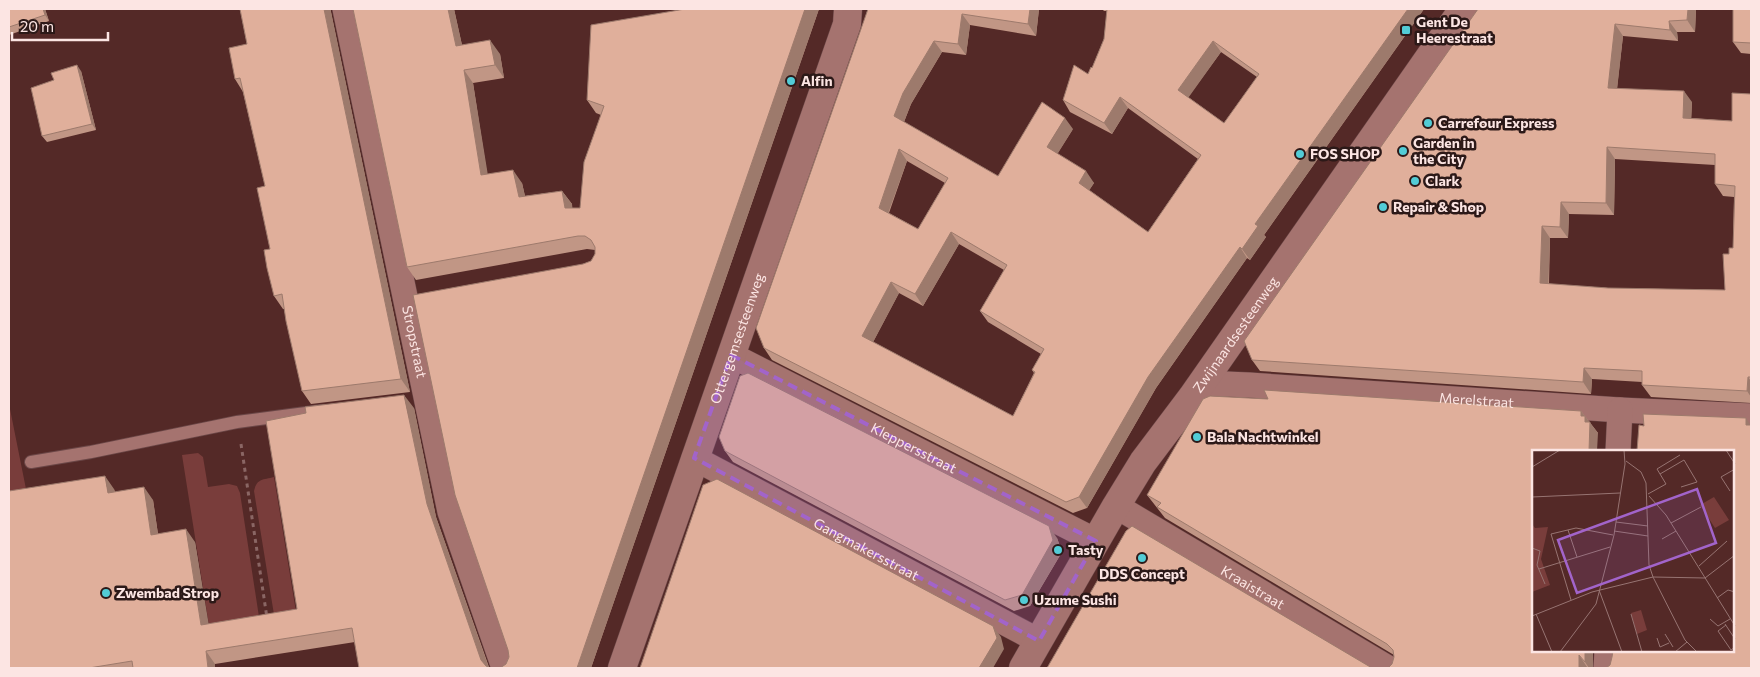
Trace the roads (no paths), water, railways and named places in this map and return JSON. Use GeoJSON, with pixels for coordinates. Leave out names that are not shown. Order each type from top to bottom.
{"type":"FeatureCollection","features":[{"type":"Feature","properties":{"kind":"street","name":"Stropstraat"},"geometry":{"type":"LineString","coordinates":[[345,9],[415,296],[422,399],[450,512],[504,668]]}},
{"type":"Feature","properties":{"kind":"street","name":"Ottergemsesteenweg"},"geometry":{"type":"LineString","coordinates":[[622,668],[847,24],[848,9]]}},
{"type":"Feature","properties":{"kind":"street","name":"Zwijnaardsesteenweg"},"geometry":{"type":"LineString","coordinates":[[1023,668],[1143,462],[1202,383],[1464,9]]}},
{"type":"Feature","properties":{"kind":"street","name":"Kleppersstraat"},"geometry":{"type":"LineString","coordinates":[[731,355],[1096,541]]}},
{"type":"Feature","properties":{"kind":"street","name":"Merelstraat"},"geometry":{"type":"LineString","coordinates":[[1202,383],[1249,384],[1620,410],[1751,416]]}},
{"type":"Feature","properties":{"kind":"street"},"geometry":{"type":"LineString","coordinates":[[1618,450],[1620,410]]}},
{"type":"Feature","properties":{"kind":"street","name":"Gangmakersstraat"},"geometry":{"type":"LineString","coordinates":[[694,458],[1039,641]]}},
{"type":"Feature","properties":{"kind":"street","name":"Kraaistraat"},"geometry":{"type":"LineString","coordinates":[[1116,506],[1388,668]]}},
{"type":"Feature","properties":{"kind":"street"},"geometry":{"type":"LineString","coordinates":[[1606,668],[1607,652]]}},
{"type":"Feature","properties":{"kind":"lane"},"geometry":{"type":"LineString","coordinates":[[31,462],[91,452],[237,422],[332,410]]}},
{"type":"Feature","properties":{"kind":"place","name":"Gent De Heerestraat"},"geometry":{"type":"Point","coordinates":[1406,30]}},
{"type":"Feature","properties":{"kind":"place","name":"Alfin"},"geometry":{"type":"Point","coordinates":[791,81]}},
{"type":"Feature","properties":{"kind":"place","name":"Carrefour Express"},"geometry":{"type":"Point","coordinates":[1428,123]}},
{"type":"Feature","properties":{"kind":"place","name":"Garden in the City"},"geometry":{"type":"Point","coordinates":[1403,151]}},
{"type":"Feature","properties":{"kind":"place","name":"FOS SHOP"},"geometry":{"type":"Point","coordinates":[1300,154]}},
{"type":"Feature","properties":{"kind":"place","name":"Clark"},"geometry":{"type":"Point","coordinates":[1415,181]}},
{"type":"Feature","properties":{"kind":"place","name":"Repair & Shop"},"geometry":{"type":"Point","coordinates":[1383,207]}},
{"type":"Feature","properties":{"kind":"place","name":"Bala Nachtwinkel"},"geometry":{"type":"Point","coordinates":[1197,437]}},
{"type":"Feature","properties":{"kind":"place","name":"Tasty"},"geometry":{"type":"Point","coordinates":[1058,550]}},
{"type":"Feature","properties":{"kind":"place","name":"DDS Concept"},"geometry":{"type":"Point","coordinates":[1142,558]}},
{"type":"Feature","properties":{"kind":"place","name":"Zwembad Strop"},"geometry":{"type":"Point","coordinates":[106,593]}},
{"type":"Feature","properties":{"kind":"place","name":"Uzume Sushi"},"geometry":{"type":"Point","coordinates":[1024,600]}}]}
